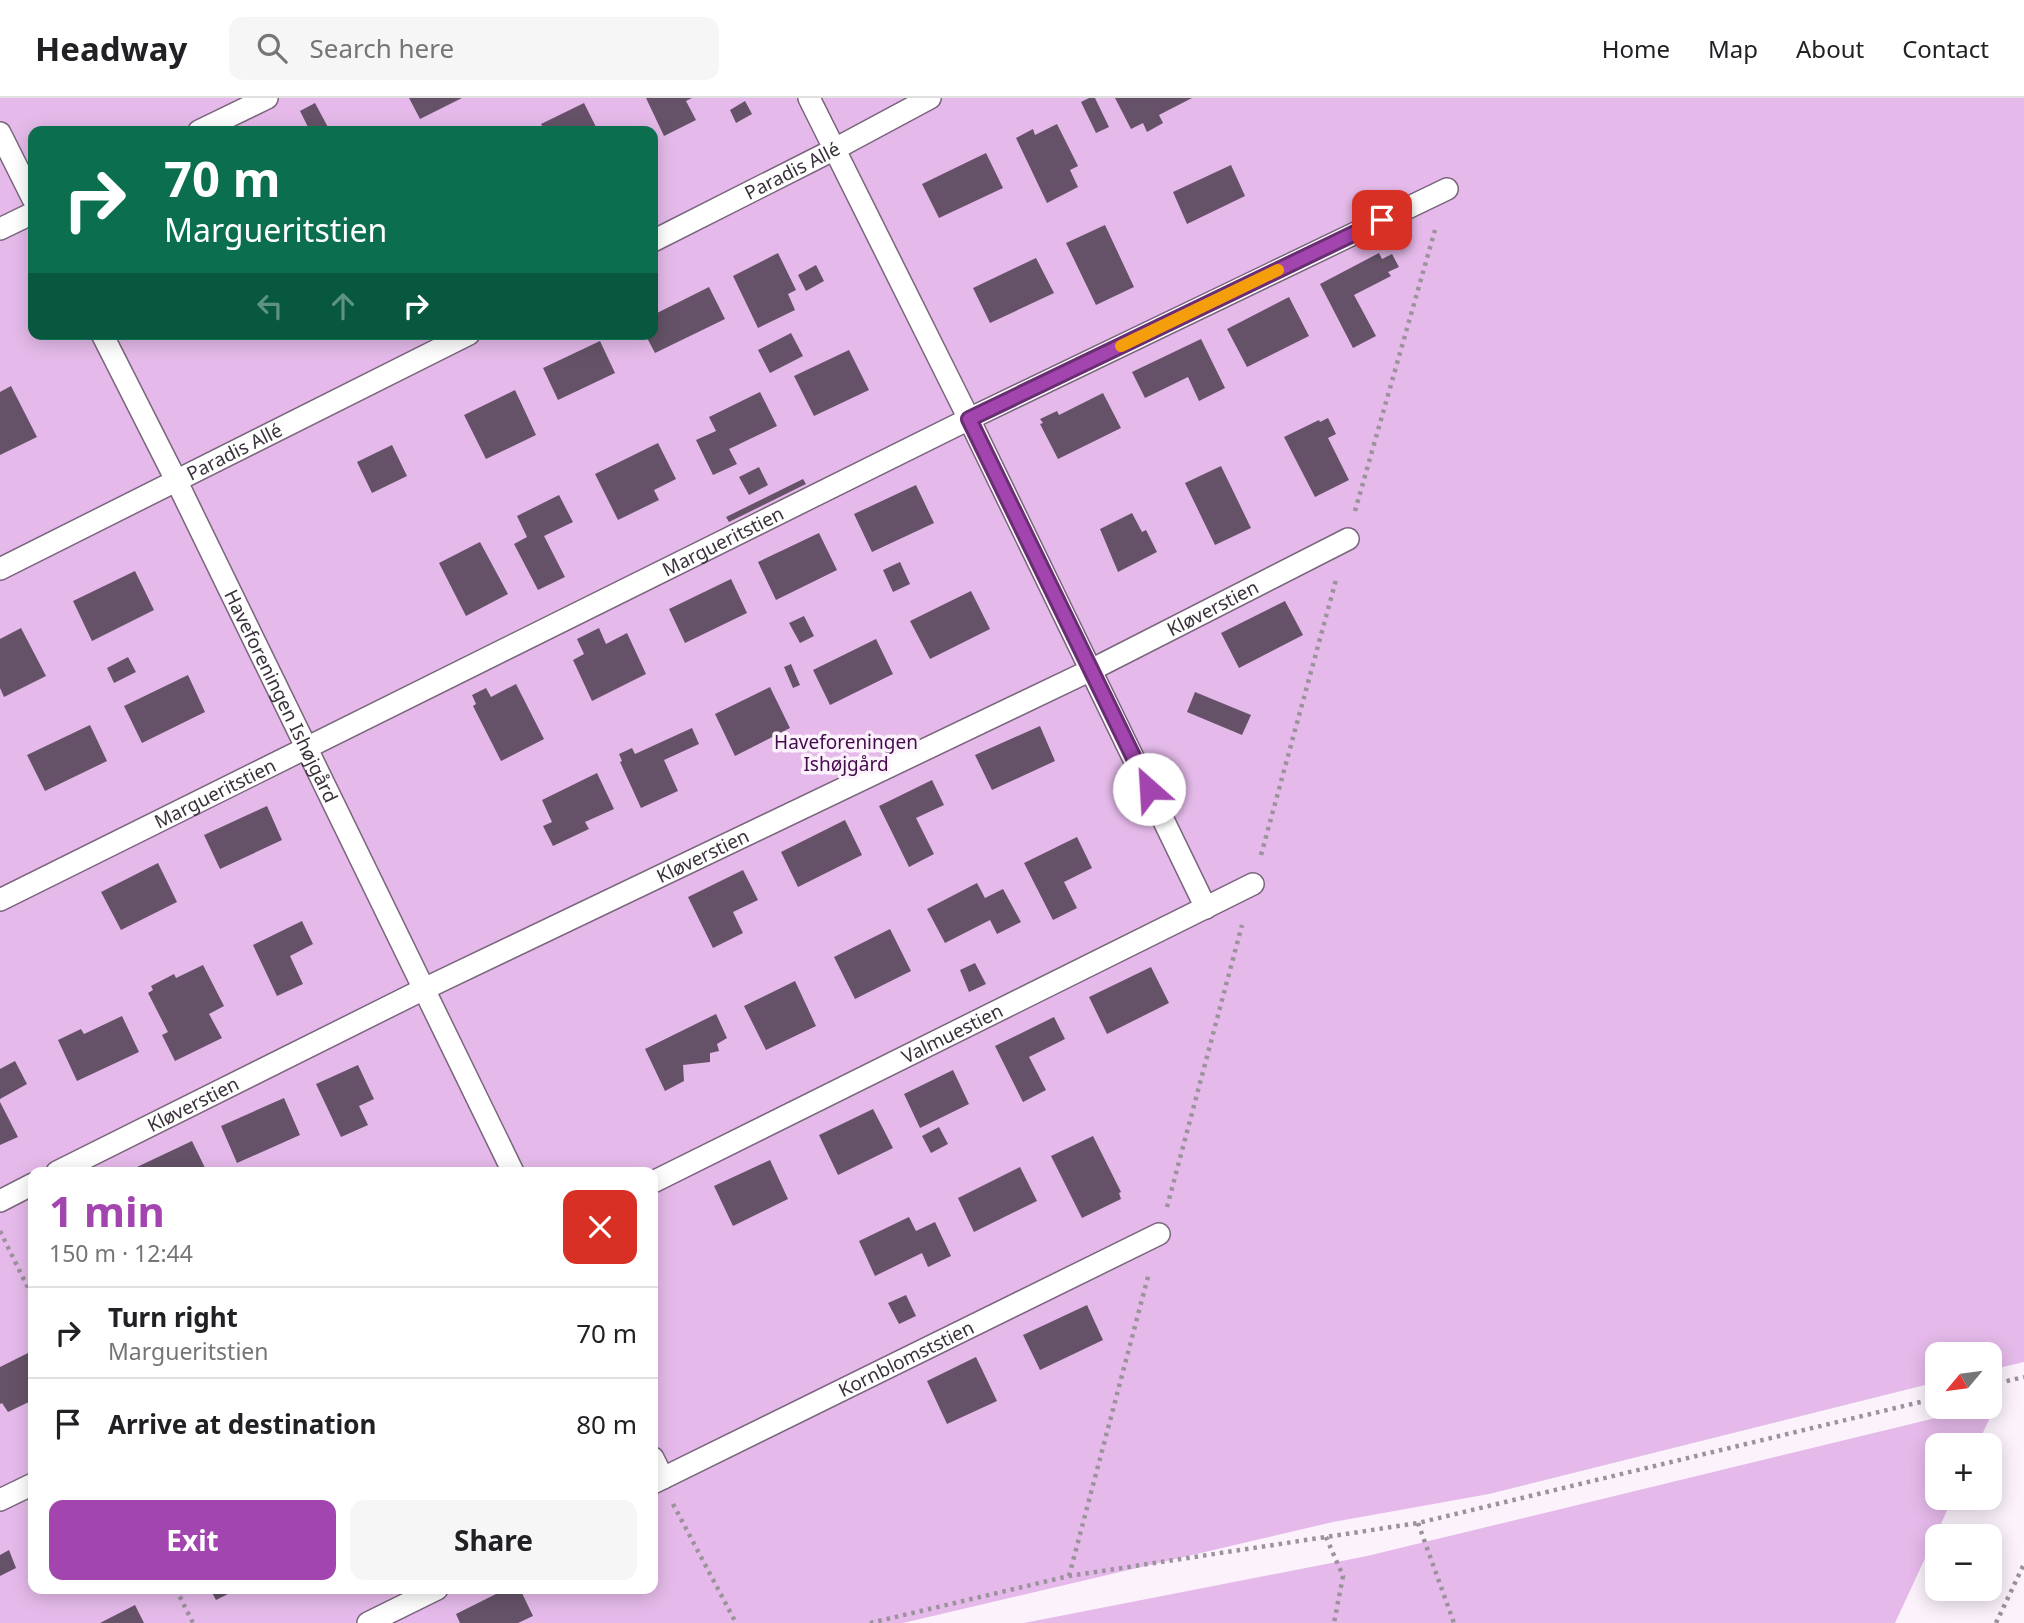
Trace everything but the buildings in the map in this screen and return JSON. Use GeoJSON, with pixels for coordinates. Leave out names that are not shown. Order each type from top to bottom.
{"type":"FeatureCollection","features":[{"type":"Feature","properties":{"kind":"lane"},"geometry":{"type":"LineString","coordinates":[[210,126],[267,98]]}},
{"type":"Feature","properties":{"kind":"lane"},"geometry":{"type":"LineString","coordinates":[[808,98],[969,419],[1206,908]]}},
{"type":"Feature","properties":{"kind":"lane","name":"Paradis Allé"},"geometry":{"type":"LineString","coordinates":[[658,239],[930,98]]}},
{"type":"Feature","properties":{"kind":"lane"},"geometry":{"type":"LineString","coordinates":[[0,133],[28,189]]}},
{"type":"Feature","properties":{"kind":"lane","name":"Margueritstien"},"geometry":{"type":"LineString","coordinates":[[0,901],[969,419],[1447,189]]}},
{"type":"Feature","properties":{"kind":"lane"},"geometry":{"type":"LineString","coordinates":[[0,229],[28,215]]}},
{"type":"Feature","properties":{"kind":"lane","name":"Haveforeningen Ishøjgård"},"geometry":{"type":"LineString","coordinates":[[105,340],[511,1167]]}},
{"type":"Feature","properties":{"kind":"lane","name":"Paradis Allé"},"geometry":{"type":"LineString","coordinates":[[0,569],[457,340]]}},
{"type":"Feature","properties":{"kind":"lane","name":"Kløverstien"},"geometry":{"type":"LineString","coordinates":[[67,1167],[424,989],[1091,670],[1348,539]]}},
{"type":"Feature","properties":{"kind":"lane","name":"Valmuestien"},"geometry":{"type":"LineString","coordinates":[[658,1180],[1253,884]]}},
{"type":"Feature","properties":{"kind":"lane"},"geometry":{"type":"LineString","coordinates":[[0,1201],[28,1187]]}},
{"type":"Feature","properties":{"kind":"lane","name":"Kornblomststien"},"geometry":{"type":"LineString","coordinates":[[658,1481],[1159,1234]]}},
{"type":"Feature","properties":{"kind":"lane"},"geometry":{"type":"LineString","coordinates":[[0,1500],[28,1486]]}},
{"type":"Feature","properties":{"kind":"lane"},"geometry":{"type":"LineString","coordinates":[[368,1623],[427,1594]]}},
{"type":"Feature","properties":{"kind":"path"},"geometry":{"type":"LineString","coordinates":[[0,1231],[28,1288]]}},
{"type":"Feature","properties":{"kind":"path"},"geometry":{"type":"LineString","coordinates":[[2002,1382],[2024,1377]]}},
{"type":"Feature","properties":{"kind":"path"},"geometry":{"type":"LineString","coordinates":[[870,1623],[1069,1576],[1418,1523],[1925,1401]]}},
{"type":"Feature","properties":{"kind":"path"},"geometry":{"type":"LineString","coordinates":[[658,1481],[736,1623]]}},
{"type":"Feature","properties":{"kind":"path"},"geometry":{"type":"LineString","coordinates":[[1418,1523],[1454,1623]]}},
{"type":"Feature","properties":{"kind":"path"},"geometry":{"type":"LineString","coordinates":[[1326,1537],[1343,1576],[1334,1623]]}},
{"type":"Feature","properties":{"kind":"path"},"geometry":{"type":"LineString","coordinates":[[1996,1623],[2024,1564]]}},
{"type":"Feature","properties":{"kind":"path"},"geometry":{"type":"LineString","coordinates":[[178,1594],[193,1623]]}},
{"type":"Feature","properties":{"kind":"green space","name":"Haveforeningen Ishøjgård"},"geometry":{"type":"Polygon","coordinates":[[[0,98],[2024,98],[2024,1362],[2002,1367],[2002,1342],[1925,1342],[1925,1385],[1489,1494],[1333,1522],[903,1623],[0,1623],[0,98]]]}},
{"type":"Feature","properties":{"kind":"green space"},"geometry":{"type":"Polygon","coordinates":[[[1932,1419],[1989,1419],[1983,1433],[1925,1433],[1925,1510],[1947,1510],[1941,1524],[1925,1524],[1925,1558],[1895,1623],[1024,1623],[1367,1556],[1932,1419]]]}},
{"type":"Feature","properties":{"kind":"slow traffic"},"geometry":{"type":"LineString","coordinates":[[1121,346],[1278,270]]}},
{"type":"Feature","properties":{"kind":"route"},"geometry":{"type":"LineString","coordinates":[[1149,789],[969,419],[1382,220]]}}]}
